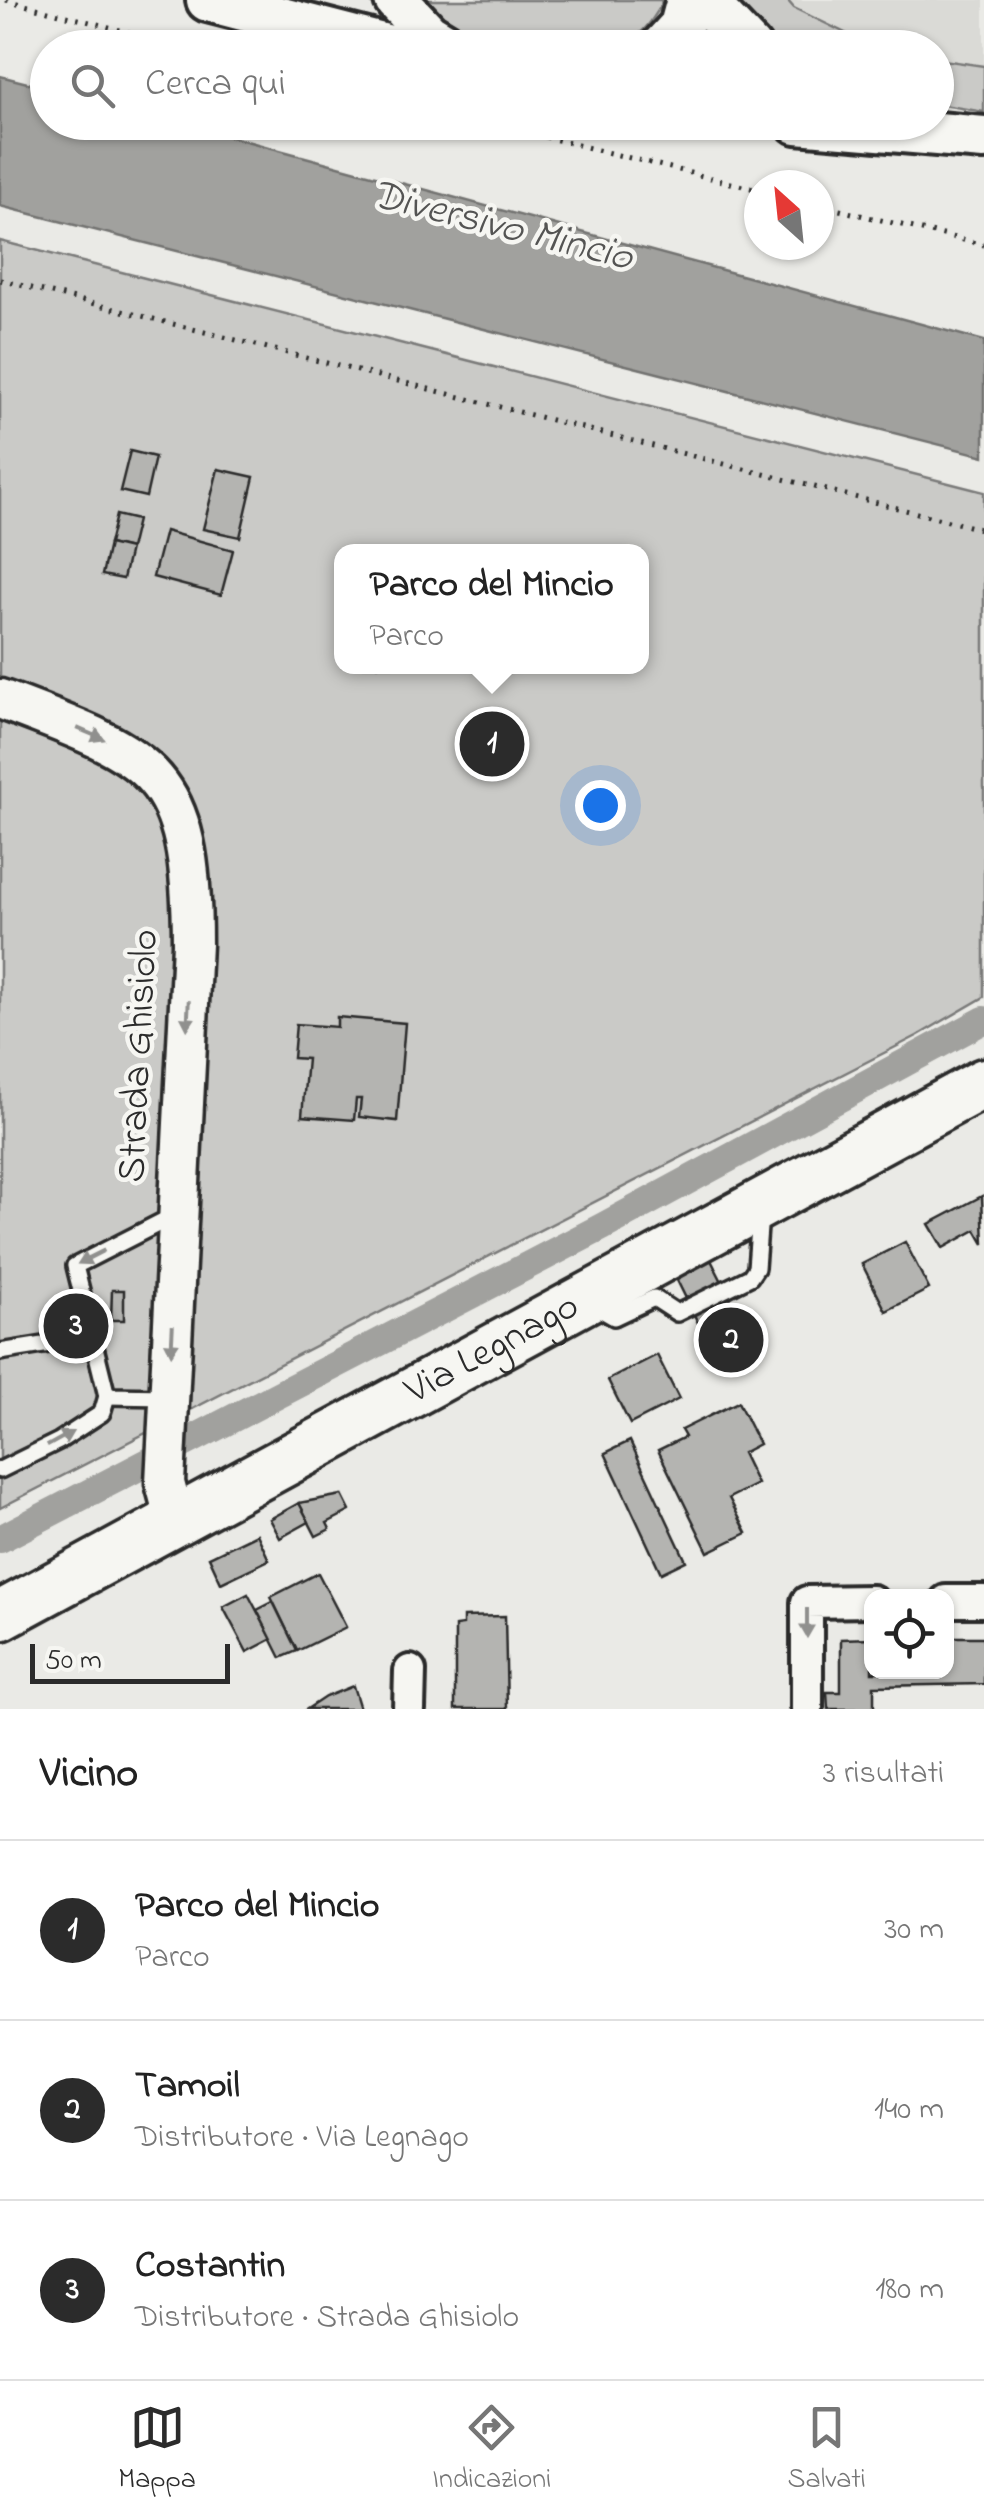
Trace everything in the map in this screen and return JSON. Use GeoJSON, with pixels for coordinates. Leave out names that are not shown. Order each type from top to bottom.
{"type":"FeatureCollection","features":[{"type":"Feature","properties":{"kind":"main road"},"geometry":{"type":"LineString","coordinates":[[208,0],[324,30]]}},
{"type":"Feature","properties":{"kind":"main road"},"geometry":{"type":"LineString","coordinates":[[396,0],[424,30]]}},
{"type":"Feature","properties":{"kind":"main road"},"geometry":{"type":"LineString","coordinates":[[677,30],[688,0]]}},
{"type":"Feature","properties":{"kind":"main road"},"geometry":{"type":"LineString","coordinates":[[704,0],[733,30]]}},
{"type":"Feature","properties":{"kind":"main road"},"geometry":{"type":"LineString","coordinates":[[954,135],[984,138]]}},
{"type":"Feature","properties":{"kind":"main road","name":"Via Legnago"},"geometry":{"type":"LineString","coordinates":[[7,1614],[170,1502],[586,1300],[984,1082]]}},
{"type":"Feature","properties":{"kind":"street","name":"Strada Ghisiolo"},"geometry":{"type":"LineString","coordinates":[[0,698],[128,753],[153,775],[172,800],[183,828],[191,866],[192,944],[169,1398],[170,1502]]}},
{"type":"Feature","properties":{"kind":"street"},"geometry":{"type":"LineString","coordinates":[[807,1709],[807,1602],[864,1601]]}},
{"type":"Feature","properties":{"kind":"street"},"geometry":{"type":"LineString","coordinates":[[954,1601],[984,1601]]}},
{"type":"Feature","properties":{"kind":"street"},"geometry":{"type":"LineString","coordinates":[[410,1670],[410,1709]]}},
{"type":"Feature","properties":{"kind":"lane"},"geometry":{"type":"LineString","coordinates":[[0,1470],[59,1441],[102,1413],[107,1396],[75,1266],[178,1213]]}},
{"type":"Feature","properties":{"kind":"lane"},"geometry":{"type":"LineString","coordinates":[[0,1352],[92,1337]]}},
{"type":"Feature","properties":{"kind":"lane"},"geometry":{"type":"LineString","coordinates":[[107,1396],[169,1398]]}},
{"type":"Feature","properties":{"kind":"path"},"geometry":{"type":"LineString","coordinates":[[6,0],[120,30]]}},
{"type":"Feature","properties":{"kind":"path"},"geometry":{"type":"LineString","coordinates":[[558,140],[744,186]]}},
{"type":"Feature","properties":{"kind":"path"},"geometry":{"type":"LineString","coordinates":[[834,209],[984,245]]}},
{"type":"Feature","properties":{"kind":"path"},"geometry":{"type":"LineString","coordinates":[[0,280],[984,530]]}},
{"type":"Feature","properties":{"kind":"shaded area"},"geometry":{"type":"Polygon","coordinates":[[[417,0],[661,0],[662,4],[643,30],[468,30],[417,0]]]}},
{"type":"Feature","properties":{"kind":"shaded area"},"geometry":{"type":"Polygon","coordinates":[[[728,0],[984,0],[984,112],[954,107],[954,30],[764,30],[728,0]]]}},
{"type":"Feature","properties":{"kind":"shaded area"},"geometry":{"type":"Polygon","coordinates":[[[728,0],[787,0],[794,8],[839,30],[760,30],[728,0]]]}},
{"type":"Feature","properties":{"kind":"shaded area"},"geometry":{"type":"Polygon","coordinates":[[[954,62],[984,66],[984,112],[954,107],[954,62]]]}},
{"type":"Feature","properties":{"kind":"shaded area"},"geometry":{"type":"Polygon","coordinates":[[[0,241],[984,492],[984,997],[917,1036],[0,1508],[0,241]]]}},
{"type":"Feature","properties":{"kind":"water","name":"Diversivo Mincio"},"geometry":{"type":"Polygon","coordinates":[[[0,76],[30,84],[30,140],[243,140],[984,341],[984,456],[0,206],[0,76]]]}},
{"type":"Feature","properties":{"kind":"building"},"geometry":{"type":"Polygon","coordinates":[[[130,451],[155,457],[146,497],[120,491],[130,451]]]}},
{"type":"Feature","properties":{"kind":"building"},"geometry":{"type":"Polygon","coordinates":[[[218,469],[254,477],[240,537],[203,529],[218,469]]]}},
{"type":"Feature","properties":{"kind":"building"},"geometry":{"type":"Polygon","coordinates":[[[116,515],[137,520],[130,549],[109,544],[116,515]]]}},
{"type":"Feature","properties":{"kind":"building"},"geometry":{"type":"Polygon","coordinates":[[[165,531],[233,550],[221,595],[153,577],[165,531]]]}},
{"type":"Feature","properties":{"kind":"building"},"geometry":{"type":"Polygon","coordinates":[[[109,544],[130,549],[123,579],[102,575],[109,544]]]}},
{"type":"Feature","properties":{"kind":"building"},"geometry":{"type":"Polygon","coordinates":[[[337,1017],[405,1023],[397,1121],[359,1117],[361,1099],[356,1099],[354,1120],[302,1116],[307,1059],[293,1058],[296,1024],[337,1027],[337,1017]]]}},
{"type":"Feature","properties":{"kind":"building"},"geometry":{"type":"Polygon","coordinates":[[[982,1196],[984,1244],[976,1230],[943,1248],[929,1224],[982,1196]]]}},
{"type":"Feature","properties":{"kind":"building"},"geometry":{"type":"Polygon","coordinates":[[[905,1242],[929,1289],[886,1311],[862,1264],[905,1242]]]}},
{"type":"Feature","properties":{"kind":"building"},"geometry":{"type":"Polygon","coordinates":[[[708,1254],[743,1323],[707,1341],[673,1272],[708,1254]]]}},
{"type":"Feature","properties":{"kind":"building"},"geometry":{"type":"Polygon","coordinates":[[[112,1290],[124,1290],[124,1320],[111,1320],[112,1290]]]}},
{"type":"Feature","properties":{"kind":"building"},"geometry":{"type":"Polygon","coordinates":[[[737,1326],[747,1346],[721,1359],[711,1339],[737,1326]]]}},
{"type":"Feature","properties":{"kind":"building"},"geometry":{"type":"Polygon","coordinates":[[[657,1355],[679,1399],[630,1424],[608,1380],[657,1355]]]}},
{"type":"Feature","properties":{"kind":"building"},"geometry":{"type":"Polygon","coordinates":[[[738,1402],[759,1444],[742,1453],[757,1484],[729,1498],[747,1533],[708,1552],[658,1450],[685,1437],[681,1430],[738,1402]]]}},
{"type":"Feature","properties":{"kind":"building"},"geometry":{"type":"Polygon","coordinates":[[[630,1441],[686,1561],[661,1573],[605,1453],[630,1441]]]}},
{"type":"Feature","properties":{"kind":"building"},"geometry":{"type":"Polygon","coordinates":[[[342,1495],[350,1511],[327,1523],[330,1529],[316,1536],[299,1503],[342,1495]]]}},
{"type":"Feature","properties":{"kind":"building"},"geometry":{"type":"Polygon","coordinates":[[[299,1503],[309,1522],[280,1538],[270,1519],[299,1503]]]}},
{"type":"Feature","properties":{"kind":"building"},"geometry":{"type":"Polygon","coordinates":[[[257,1534],[269,1560],[221,1583],[209,1557],[257,1534]]]}},
{"type":"Feature","properties":{"kind":"building"},"geometry":{"type":"Polygon","coordinates":[[[318,1573],[346,1627],[297,1651],[271,1597],[318,1573]]]}},
{"type":"Feature","properties":{"kind":"building"},"geometry":{"type":"Polygon","coordinates":[[[248,1594],[272,1639],[247,1652],[223,1607],[248,1594]]]}},
{"type":"Feature","properties":{"kind":"building"},"geometry":{"type":"Polygon","coordinates":[[[273,1602],[297,1651],[281,1658],[257,1610],[273,1602]]]}},
{"type":"Feature","properties":{"kind":"building"},"geometry":{"type":"Polygon","coordinates":[[[505,1616],[507,1709],[455,1709],[455,1626],[463,1625],[463,1617],[505,1616]]]}},
{"type":"Feature","properties":{"kind":"building"},"geometry":{"type":"Polygon","coordinates":[[[954,1637],[984,1637],[984,1684],[874,1686],[874,1709],[828,1709],[827,1692],[841,1692],[841,1639],[864,1638],[864,1679],[954,1679],[954,1637]]]}},
{"type":"Feature","properties":{"kind":"building"},"geometry":{"type":"Polygon","coordinates":[[[353,1686],[360,1709],[307,1709],[325,1697],[353,1686]]]}},
{"type":"Feature","properties":{"kind":"waterway"},"geometry":{"type":"LineString","coordinates":[[0,1539],[602,1227],[984,1020]]}},
{"type":"Feature","properties":{"kind":"place","name":"Parco del Mincio"},"geometry":{"type":"Point","coordinates":[492,744]}},
{"type":"Feature","properties":{"kind":"place","name":"Costantin"},"geometry":{"type":"Point","coordinates":[76,1326]}},
{"type":"Feature","properties":{"kind":"place","name":"Tamoil"},"geometry":{"type":"Point","coordinates":[731,1340]}}]}
